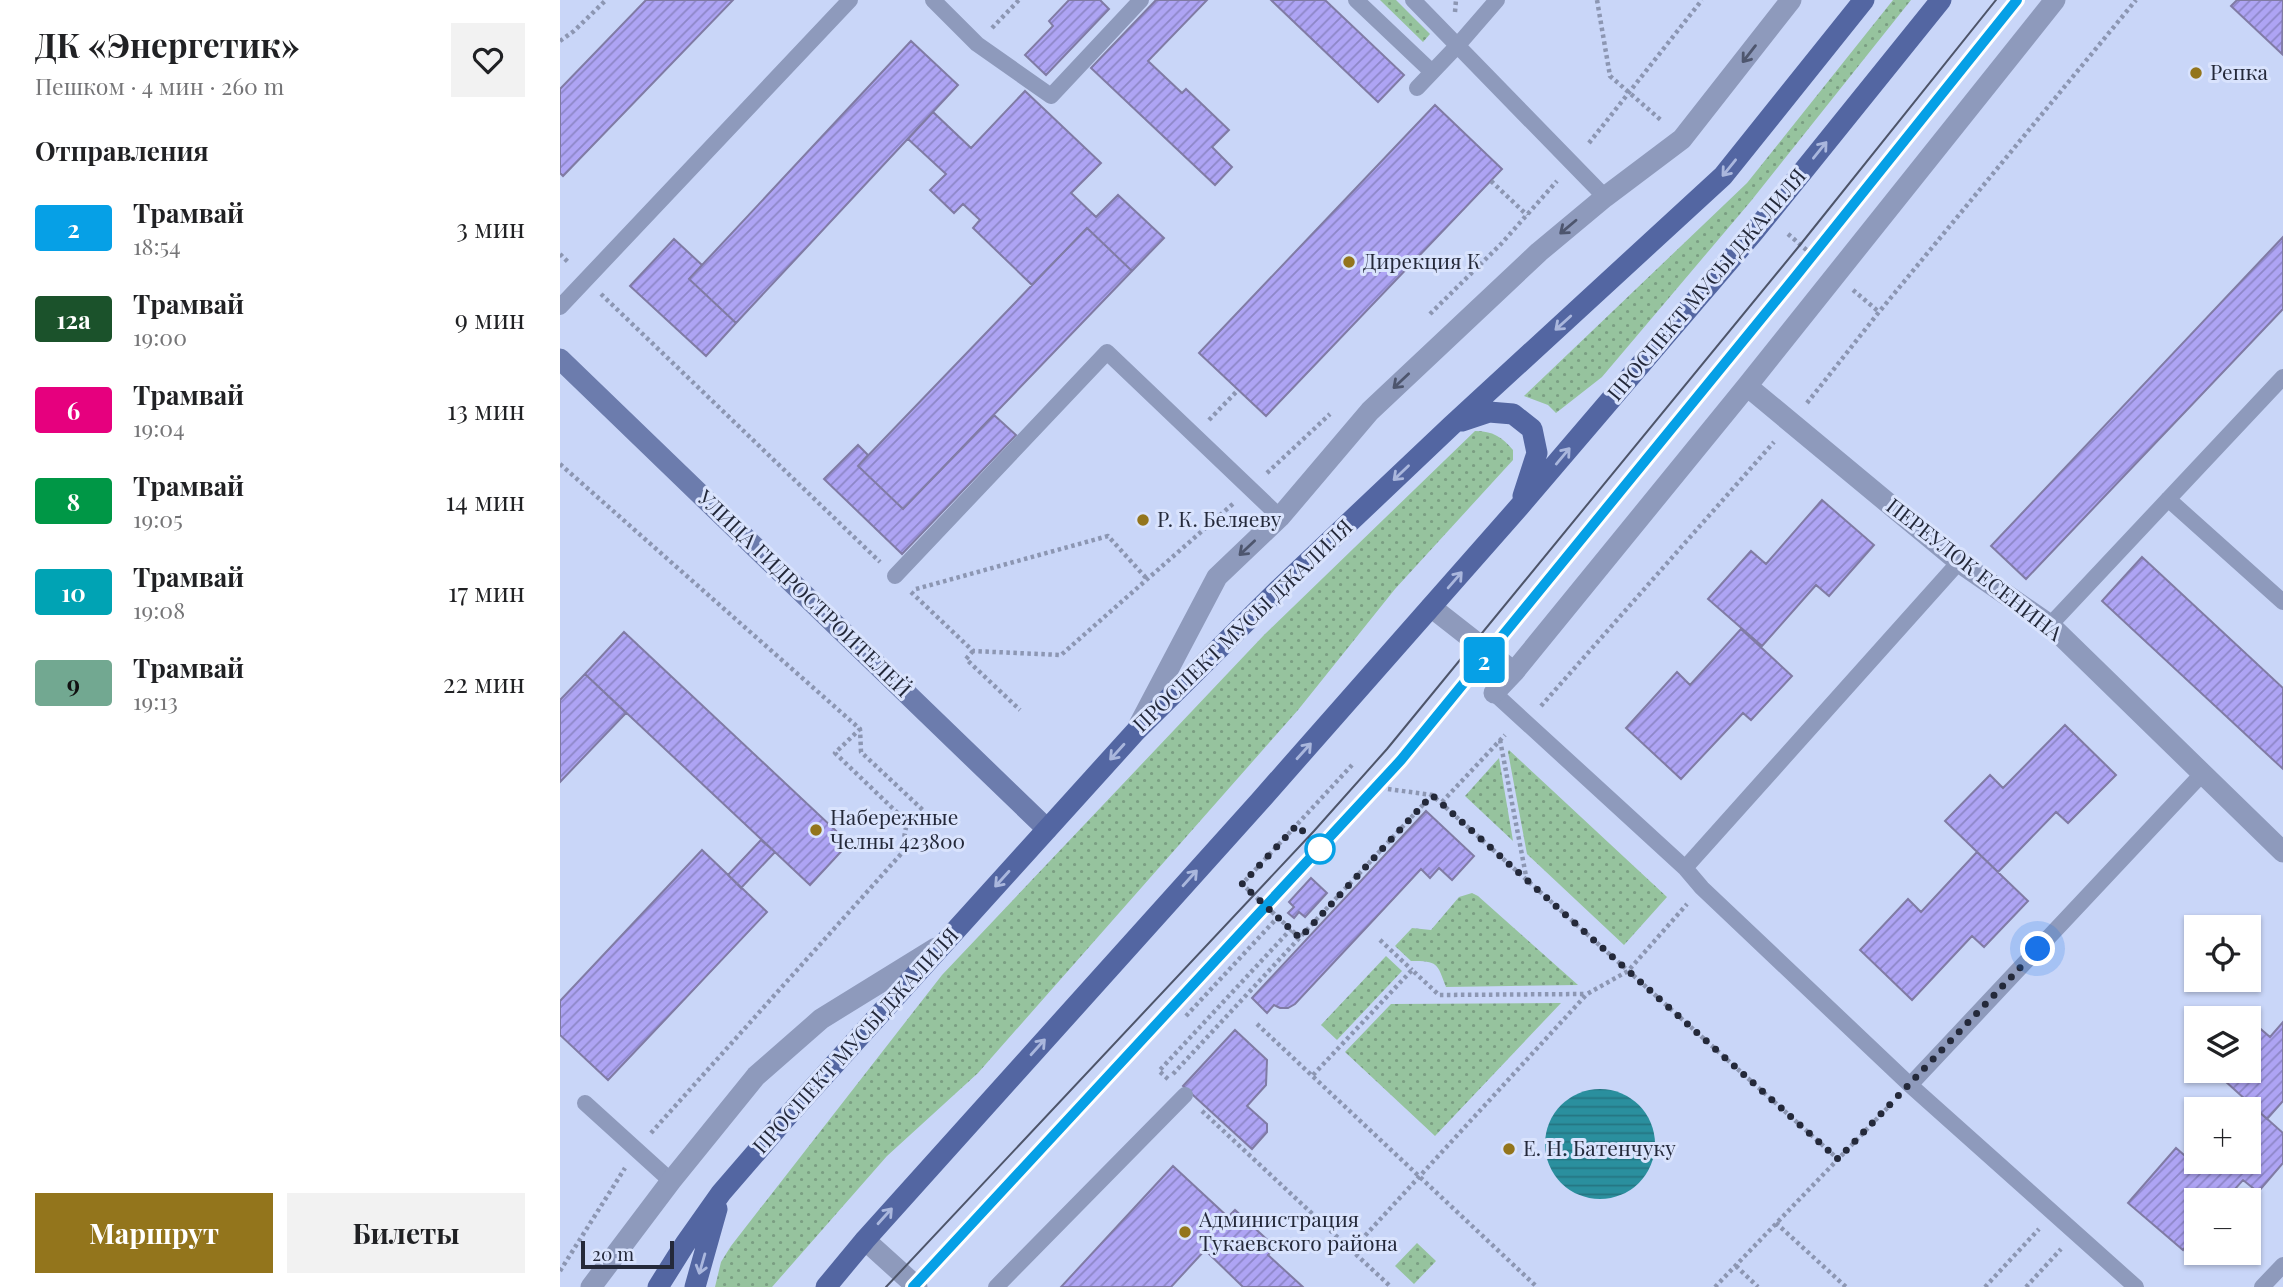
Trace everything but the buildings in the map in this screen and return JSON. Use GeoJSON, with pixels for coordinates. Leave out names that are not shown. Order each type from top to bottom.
{"type":"FeatureCollection","features":[{"type":"Feature","properties":{"kind":"main road","name":"ПРОСПЕКТ МУСЫ ДЖАЛИЛЯ"},"geometry":{"type":"LineString","coordinates":[[658,1287],[721,1193],[1136,731],[1279,589],[1451,426],[1723,176],[1864,0]]}},
{"type":"Feature","properties":{"kind":"main road","name":"ПРОСПЕКТ МУСЫ ДЖАЛИЛЯ"},"geometry":{"type":"LineString","coordinates":[[825,1287],[864,1240],[1519,508],[1754,232],[1941,0]]}},
{"type":"Feature","properties":{"kind":"main road","name":"УЛИЦА ГИДРОСТРОИТЕЛЕЙ"},"geometry":{"type":"LineString","coordinates":[[560,359],[1048,829]]}},
{"type":"Feature","properties":{"kind":"main road"},"geometry":{"type":"LineString","coordinates":[[1451,426],[1489,412],[1513,414],[1532,429],[1537,453],[1519,508]]}},
{"type":"Feature","properties":{"kind":"main road"},"geometry":{"type":"LineString","coordinates":[[695,1287],[721,1193]]}},
{"type":"Feature","properties":{"kind":"street"},"geometry":{"type":"LineString","coordinates":[[1136,731],[1217,577],[1280,517],[1370,411],[1539,251],[1682,139],[1791,0]]}},
{"type":"Feature","properties":{"kind":"street"},"geometry":{"type":"LineString","coordinates":[[1494,693],[1747,386],[2055,0]]}},
{"type":"Feature","properties":{"kind":"street","name":"ПЕРЕУЛОК ЕСЕНИНА"},"geometry":{"type":"LineString","coordinates":[[1747,386],[1959,562],[2050,625],[2283,852]]}},
{"type":"Feature","properties":{"kind":"street"},"geometry":{"type":"LineString","coordinates":[[1431,607],[1514,672]]}},
{"type":"Feature","properties":{"kind":"street"},"geometry":{"type":"LineString","coordinates":[[591,1287],[671,1181],[756,1076],[812,1027],[944,943]]}},
{"type":"Feature","properties":{"kind":"street"},"geometry":{"type":"LineString","coordinates":[[864,1240],[917,1287]]}},
{"type":"Feature","properties":{"kind":"lane"},"geometry":{"type":"LineString","coordinates":[[560,307],[850,0]]}},
{"type":"Feature","properties":{"kind":"lane"},"geometry":{"type":"LineString","coordinates":[[933,0],[977,44],[1055,99],[1141,0]]}},
{"type":"Feature","properties":{"kind":"lane"},"geometry":{"type":"LineString","coordinates":[[1356,0],[1432,72]]}},
{"type":"Feature","properties":{"kind":"lane"},"geometry":{"type":"LineString","coordinates":[[1413,0],[1605,197]]}},
{"type":"Feature","properties":{"kind":"lane"},"geometry":{"type":"LineString","coordinates":[[1417,88],[1497,0]]}},
{"type":"Feature","properties":{"kind":"lane"},"geometry":{"type":"LineString","coordinates":[[895,576],[1107,352],[1280,517]]}},
{"type":"Feature","properties":{"kind":"lane"},"geometry":{"type":"LineString","coordinates":[[2050,625],[2283,377]]}},
{"type":"Feature","properties":{"kind":"lane"},"geometry":{"type":"LineString","coordinates":[[2168,499],[2283,602]]}},
{"type":"Feature","properties":{"kind":"lane"},"geometry":{"type":"LineString","coordinates":[[1685,867],[1959,562]]}},
{"type":"Feature","properties":{"kind":"lane"},"geometry":{"type":"LineString","coordinates":[[1494,693],[1685,867],[1702,888],[1910,1085],[2136,1287]]}},
{"type":"Feature","properties":{"kind":"lane"},"geometry":{"type":"LineString","coordinates":[[1910,1085],[2202,774]]}},
{"type":"Feature","properties":{"kind":"lane"},"geometry":{"type":"LineString","coordinates":[[996,1287],[1185,1095]]}},
{"type":"Feature","properties":{"kind":"lane"},"geometry":{"type":"LineString","coordinates":[[585,1103],[671,1181]]}},
{"type":"Feature","properties":{"kind":"lane"},"geometry":{"type":"LineString","coordinates":[[2262,1287],[2283,1265]]}},
{"type":"Feature","properties":{"kind":"path"},"geometry":{"type":"LineString","coordinates":[[560,41],[575,31],[606,0]]}},
{"type":"Feature","properties":{"kind":"path"},"geometry":{"type":"LineString","coordinates":[[977,44],[1019,0]]}},
{"type":"Feature","properties":{"kind":"path"},"geometry":{"type":"LineString","coordinates":[[1597,0],[1610,76],[1667,126]]}},
{"type":"Feature","properties":{"kind":"path"},"geometry":{"type":"LineString","coordinates":[[1589,143],[1702,0]]}},
{"type":"Feature","properties":{"kind":"path"},"geometry":{"type":"LineString","coordinates":[[1501,244],[1558,180]]}},
{"type":"Feature","properties":{"kind":"path"},"geometry":{"type":"LineString","coordinates":[[1491,181],[1527,215]]}},
{"type":"Feature","properties":{"kind":"path"},"geometry":{"type":"LineString","coordinates":[[1788,234],[1819,261]]}},
{"type":"Feature","properties":{"kind":"path"},"geometry":{"type":"LineString","coordinates":[[560,254],[973,651],[1061,655],[1251,488]]}},
{"type":"Feature","properties":{"kind":"path"},"geometry":{"type":"LineString","coordinates":[[1844,283],[1879,312]]}},
{"type":"Feature","properties":{"kind":"path"},"geometry":{"type":"LineString","coordinates":[[1195,434],[1238,390]]}},
{"type":"Feature","properties":{"kind":"path"},"geometry":{"type":"LineString","coordinates":[[560,464],[860,729],[861,752],[925,812]]}},
{"type":"Feature","properties":{"kind":"path"},"geometry":{"type":"LineString","coordinates":[[910,591],[1108,536],[1147,579]]}},
{"type":"Feature","properties":{"kind":"path"},"geometry":{"type":"LineString","coordinates":[[973,651],[966,659],[1020,709]]}},
{"type":"Feature","properties":{"kind":"path"},"geometry":{"type":"LineString","coordinates":[[560,1271],[635,1151],[901,854],[907,822],[835,753],[860,729]]}},
{"type":"Feature","properties":{"kind":"path"},"geometry":{"type":"LineString","coordinates":[[1499,739],[1526,878]]}},
{"type":"Feature","properties":{"kind":"path"},"geometry":{"type":"LineString","coordinates":[[1300,938],[1242,884],[1353,765]]}},
{"type":"Feature","properties":{"kind":"path"},"geometry":{"type":"LineString","coordinates":[[1388,789],[1432,795],[1838,1159]]}},
{"type":"Feature","properties":{"kind":"path"},"geometry":{"type":"LineString","coordinates":[[1168,1079],[1432,795]]}},
{"type":"Feature","properties":{"kind":"path"},"geometry":{"type":"LineString","coordinates":[[1351,1251],[1587,995],[1628,971],[1702,888]]}},
{"type":"Feature","properties":{"kind":"path"},"geometry":{"type":"LineString","coordinates":[[1186,1016],[1278,917]]}},
{"type":"Feature","properties":{"kind":"path"},"geometry":{"type":"LineString","coordinates":[[1291,929],[1159,1071],[1391,1287]]}},
{"type":"Feature","properties":{"kind":"path"},"geometry":{"type":"LineString","coordinates":[[1380,940],[1439,996],[1587,995]]}},
{"type":"Feature","properties":{"kind":"path"},"geometry":{"type":"LineString","coordinates":[[1313,1075],[1412,970]]}},
{"type":"Feature","properties":{"kind":"path"},"geometry":{"type":"LineString","coordinates":[[1257,1024],[1537,1287]]}},
{"type":"Feature","properties":{"kind":"path"},"geometry":{"type":"LineString","coordinates":[[1714,1287],[1910,1085]]}},
{"type":"Feature","properties":{"kind":"path"},"geometry":{"type":"LineString","coordinates":[[1984,1287],[2054,1212]]}},
{"type":"Feature","properties":{"kind":"path"},"geometry":{"type":"LineString","coordinates":[[1776,1223],[1846,1287]]}},
{"type":"Feature","properties":{"kind":"path"},"geometry":{"type":"LineString","coordinates":[[2026,1287],[2076,1233]]}},
{"type":"Feature","properties":{"kind":"path"},"geometry":{"type":"LineString","coordinates":[[1735,1265],[1758,1287]]}},
{"type":"Feature","properties":{"kind":"shaded area"},"geometry":{"type":"Polygon","coordinates":[[[1380,0],[1396,0],[1430,34],[1423,42],[1380,0]]]}},
{"type":"Feature","properties":{"kind":"shaded area"},"geometry":{"type":"Polygon","coordinates":[[[1893,0],[1911,0],[1751,201],[1602,377],[1556,413],[1548,405],[1524,396],[1747,183],[1893,0]]]}},
{"type":"Feature","properties":{"kind":"shaded area"},"geometry":{"type":"Polygon","coordinates":[[[1475,431],[1487,432],[1501,438],[1513,450],[1513,460],[1395,589],[1298,710],[978,1073],[887,1156],[772,1287],[715,1287],[721,1262],[731,1246],[942,975],[1264,635],[1475,431]]]}},
{"type":"Feature","properties":{"kind":"shaded area"},"geometry":{"type":"Polygon","coordinates":[[[1509,750],[1667,897],[1624,945],[1527,854],[1509,750]]]}},
{"type":"Feature","properties":{"kind":"shaded area"},"geometry":{"type":"Polygon","coordinates":[[[1499,758],[1513,841],[1465,796],[1499,758]]]}},
{"type":"Feature","properties":{"kind":"shaded area"},"geometry":{"type":"Polygon","coordinates":[[[1472,893],[1578,985],[1446,987],[1435,965],[1411,961],[1395,946],[1412,928],[1431,930],[1459,897],[1472,893]]]}},
{"type":"Feature","properties":{"kind":"shaded area"},"geometry":{"type":"Polygon","coordinates":[[[1386,956],[1402,971],[1337,1040],[1321,1025],[1386,956]]]}},
{"type":"Feature","properties":{"kind":"shaded area"},"geometry":{"type":"Polygon","coordinates":[[[1561,1003],[1435,1136],[1345,1052],[1391,1004],[1561,1003]]]}},
{"type":"Feature","properties":{"kind":"shaded area"},"geometry":{"type":"Polygon","coordinates":[[[1600,1089],[1621,1093],[1639,1105],[1651,1123],[1655,1144],[1651,1165],[1639,1183],[1621,1195],[1600,1199],[1579,1195],[1561,1183],[1549,1165],[1545,1144],[1549,1123],[1561,1105],[1579,1093],[1600,1089]]]}},
{"type":"Feature","properties":{"kind":"shaded area"},"geometry":{"type":"Polygon","coordinates":[[[1417,1243],[1436,1261],[1414,1284],[1395,1266],[1417,1243]]]}},
{"type":"Feature","properties":{"kind":"tram line"},"geometry":{"type":"LineString","coordinates":[[886,1287],[1314,831],[1387,749],[1800,245],[1996,0]]}},
{"type":"Feature","properties":{"kind":"tram line"},"geometry":{"type":"LineString","coordinates":[[913,1287],[1401,760],[2017,0]]}},
{"type":"Feature","properties":{"kind":"tram line","name":"2"},"geometry":{"type":"LineString","coordinates":[[913,1287],[1252,924],[1401,760],[1796,276],[2017,0]]}},
{"type":"Feature","properties":{"kind":"place","name":"Репка"},"geometry":{"type":"Point","coordinates":[2196,73]}},
{"type":"Feature","properties":{"kind":"place","name":"Дирекция К"},"geometry":{"type":"Point","coordinates":[1349,262]}},
{"type":"Feature","properties":{"kind":"place","name":"Р. К. Беляеву"},"geometry":{"type":"Point","coordinates":[1143,520]}},
{"type":"Feature","properties":{"kind":"place","name":"Набережные Челны 423800"},"geometry":{"type":"Point","coordinates":[816,830]}},
{"type":"Feature","properties":{"kind":"place","name":"Е. Н. Батенчуку"},"geometry":{"type":"Point","coordinates":[1509,1149]}},
{"type":"Feature","properties":{"kind":"place","name":"Администрация Тукаевского района"},"geometry":{"type":"Point","coordinates":[1185,1232]}},
{"type":"Feature","properties":{"kind":"route"},"geometry":{"type":"LineString","coordinates":[[1320,849],[1297,825],[1242,884],[1300,938],[1432,795],[1838,1159],[2038,949]]}}]}
